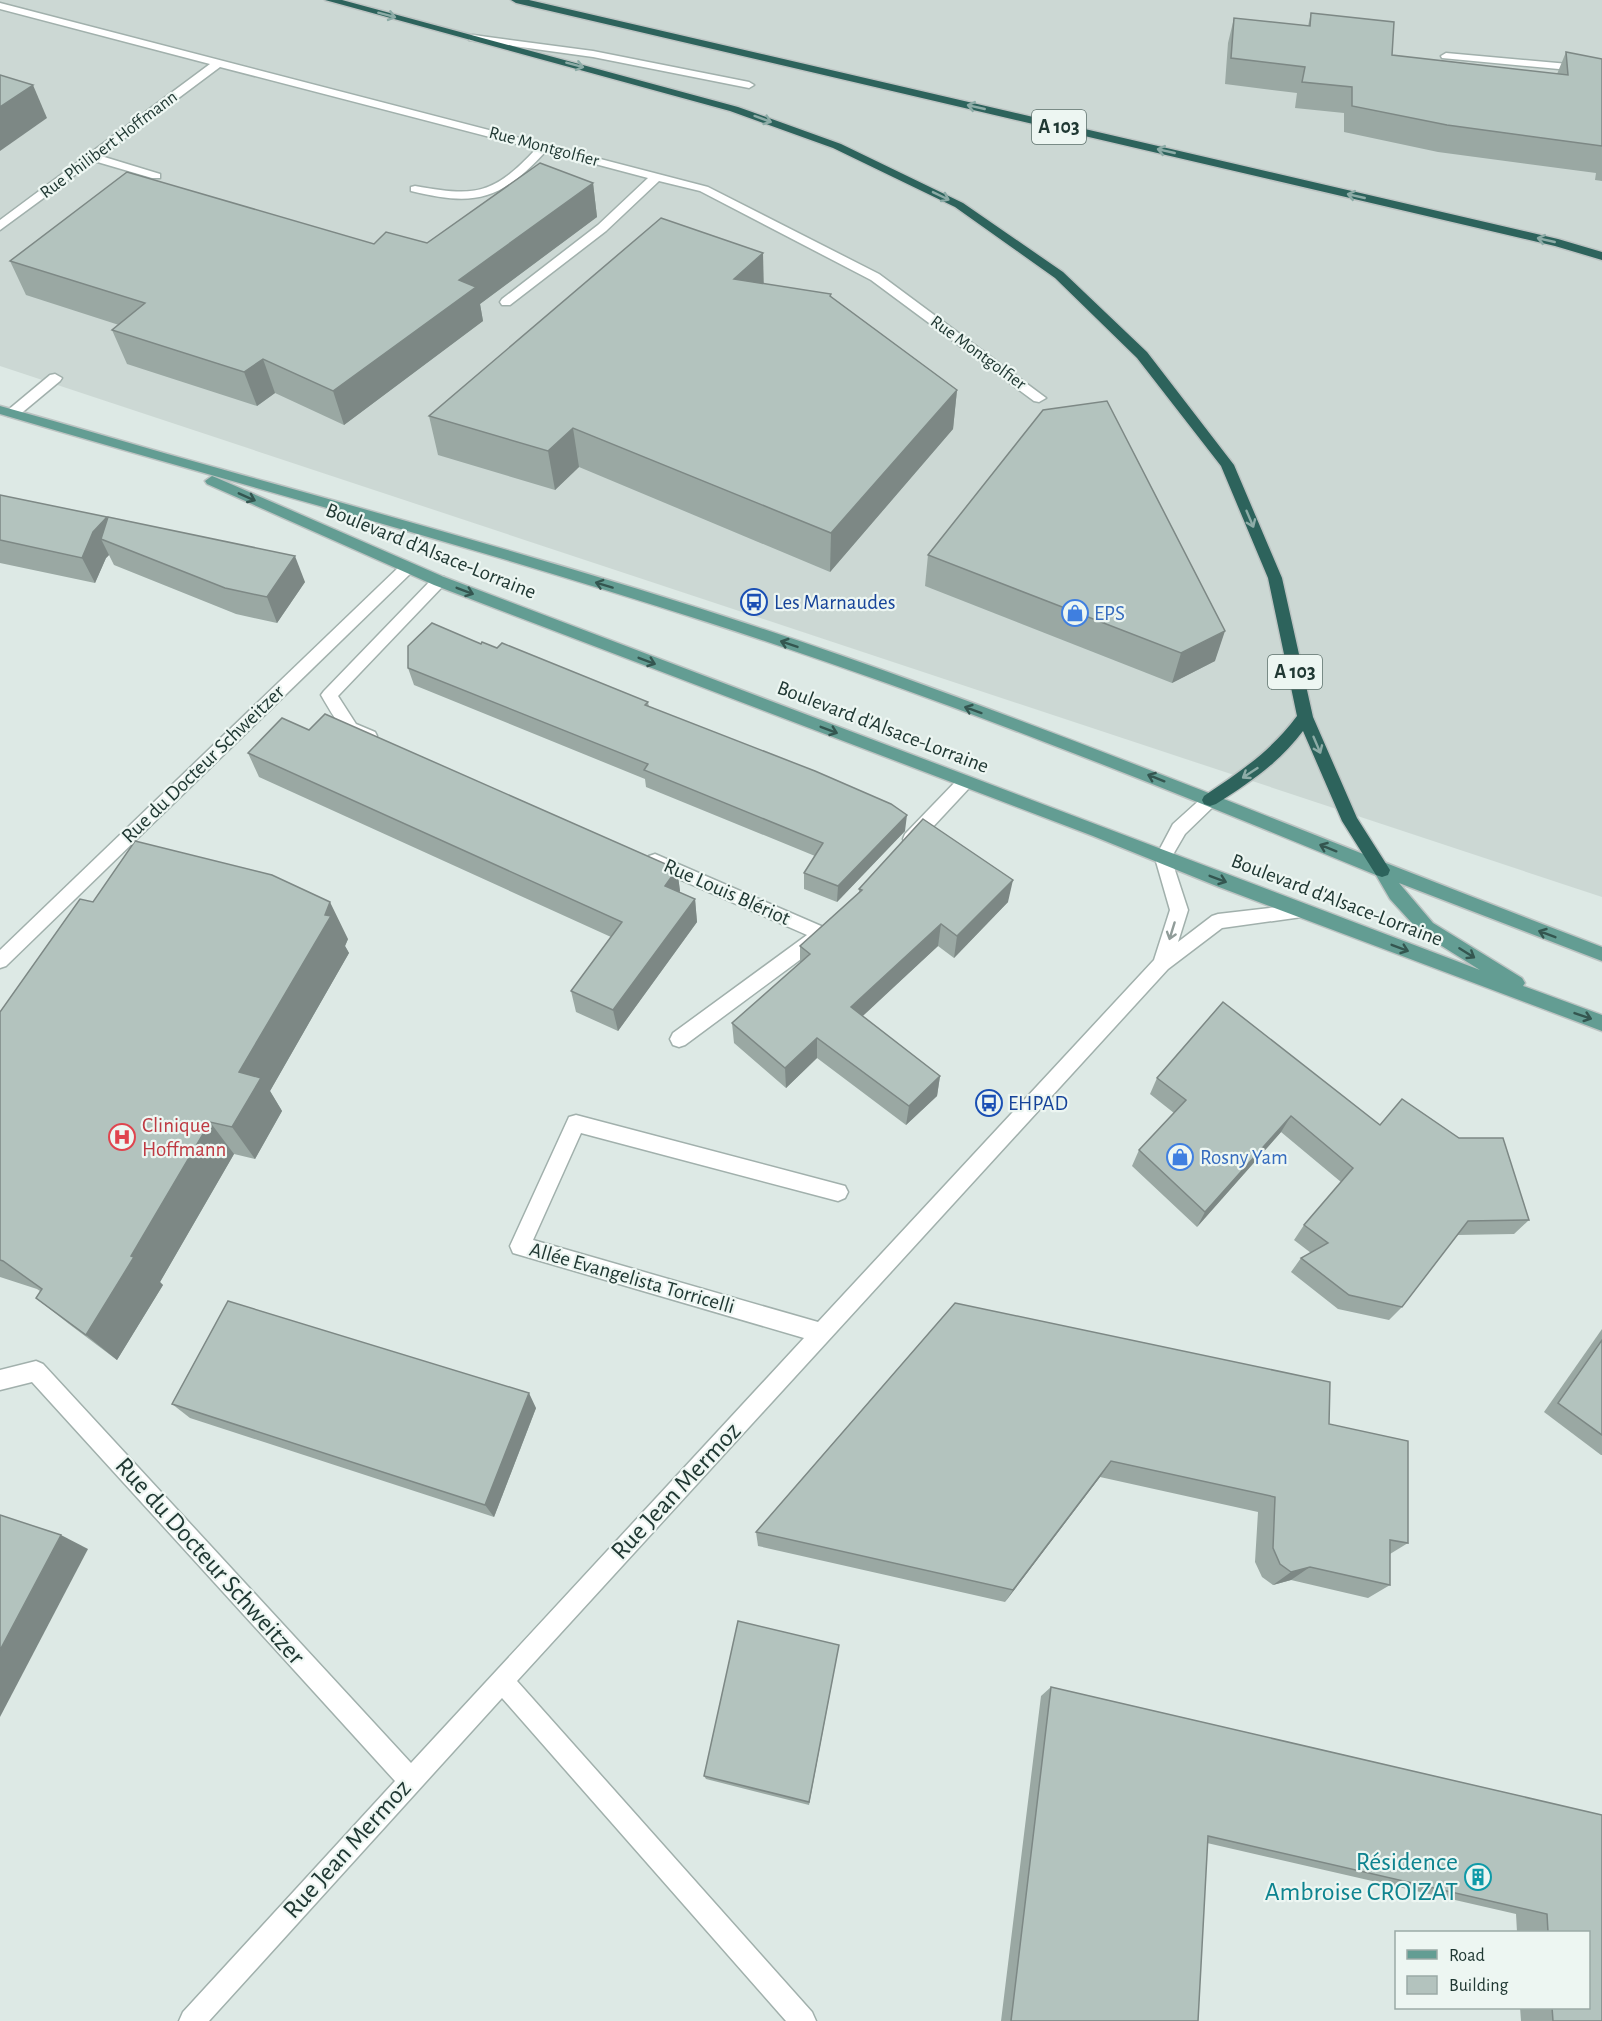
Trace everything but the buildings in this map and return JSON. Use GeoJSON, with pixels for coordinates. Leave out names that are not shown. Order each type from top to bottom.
{"type":"FeatureCollection","features":[{"type":"Feature","properties":{"kind":"highway","name":"A 103"},"geometry":{"type":"LineString","coordinates":[[330,0],[734,109],[837,146],[959,205],[1059,275],[1142,356],[1227,465],[1275,578],[1305,717],[1350,821],[1382,870]]}},
{"type":"Feature","properties":{"kind":"highway","name":"A 103"},"geometry":{"type":"LineString","coordinates":[[516,0],[1558,243],[1602,256]]}},
{"type":"Feature","properties":{"kind":"highway"},"geometry":{"type":"LineString","coordinates":[[1210,800],[1257,769],[1284,745],[1305,717]]}},
{"type":"Feature","properties":{"kind":"main road","name":"Boulevard d'Alsace-Lorraine"},"geometry":{"type":"LineString","coordinates":[[7,411],[156,456],[443,536],[712,618],[834,659],[1132,768],[1382,870],[1602,954]]}},
{"type":"Feature","properties":{"kind":"main road","name":"Boulevard d'Alsace-Lorraine"},"geometry":{"type":"LineString","coordinates":[[156,456],[439,581],[1602,1023]]}},
{"type":"Feature","properties":{"kind":"main road"},"geometry":{"type":"LineString","coordinates":[[1382,870],[1396,894],[1427,928],[1551,1004]]}},
{"type":"Feature","properties":{"kind":"street","name":"Rue Montgolfier"},"geometry":{"type":"LineString","coordinates":[[0,6],[704,189],[875,277],[1039,398]]}},
{"type":"Feature","properties":{"kind":"street"},"geometry":{"type":"LineString","coordinates":[[473,38],[593,54],[748,85]]}},
{"type":"Feature","properties":{"kind":"street"},"geometry":{"type":"LineString","coordinates":[[1446,56],[1602,70]]}},
{"type":"Feature","properties":{"kind":"street","name":"Rue Philibert Hoffmann"},"geometry":{"type":"LineString","coordinates":[[0,226],[217,64]]}},
{"type":"Feature","properties":{"kind":"street"},"geometry":{"type":"LineString","coordinates":[[415,189],[445,195],[472,196],[493,191],[513,180],[544,147]]}},
{"type":"Feature","properties":{"kind":"street"},"geometry":{"type":"LineString","coordinates":[[93,157],[156,176]]}},
{"type":"Feature","properties":{"kind":"street"},"geometry":{"type":"LineString","coordinates":[[506,302],[602,228],[656,177]]}},
{"type":"Feature","properties":{"kind":"street"},"geometry":{"type":"LineString","coordinates":[[7,411],[55,378]]}},
{"type":"Feature","properties":{"kind":"street","name":"Rue du Docteur Schweitzer"},"geometry":{"type":"LineString","coordinates":[[0,961],[407,568]]}},
{"type":"Feature","properties":{"kind":"street"},"geometry":{"type":"LineString","coordinates":[[383,742],[350,728],[329,694],[439,581]]}},
{"type":"Feature","properties":{"kind":"street"},"geometry":{"type":"LineString","coordinates":[[902,849],[965,782]]}},
{"type":"Feature","properties":{"kind":"street"},"geometry":{"type":"LineString","coordinates":[[1163,858],[1179,829],[1210,800]]}},
{"type":"Feature","properties":{"kind":"street","name":"Rue Louis Blériot"},"geometry":{"type":"LineString","coordinates":[[636,852],[826,930],[679,1039]]}},
{"type":"Feature","properties":{"kind":"street","name":"Rue Jean Mermoz"},"geometry":{"type":"LineString","coordinates":[[1162,964],[1179,910],[1163,858]]}},
{"type":"Feature","properties":{"kind":"street","name":"Rue Jean Mermoz"},"geometry":{"type":"LineString","coordinates":[[192,2021],[410,1779],[1162,964],[1218,921],[1303,911]]}},
{"type":"Feature","properties":{"kind":"street","name":"Allée Evangelista Torricelli"},"geometry":{"type":"LineString","coordinates":[[822,1333],[520,1246],[576,1123],[838,1192]]}},
{"type":"Feature","properties":{"kind":"street","name":"Rue du Docteur Schweitzer"},"geometry":{"type":"LineString","coordinates":[[0,1380],[36,1371],[410,1779]]}},
{"type":"Feature","properties":{"kind":"street"},"geometry":{"type":"LineString","coordinates":[[501,1680],[803,2021]]}},
{"type":"Feature","properties":{"kind":"shaded area"},"geometry":{"type":"Polygon","coordinates":[[[0,0],[1602,0],[1602,897],[0,366],[0,0]]]}},
{"type":"Feature","properties":{"kind":"place","name":"Les Marnaudes"},"geometry":{"type":"Point","coordinates":[754,602]}},
{"type":"Feature","properties":{"kind":"place","name":"EPS"},"geometry":{"type":"Point","coordinates":[1075,613]}},
{"type":"Feature","properties":{"kind":"place","name":"EHPAD"},"geometry":{"type":"Point","coordinates":[989,1103]}},
{"type":"Feature","properties":{"kind":"place","name":"Clinique Hoffmann"},"geometry":{"type":"Point","coordinates":[122,1137]}},
{"type":"Feature","properties":{"kind":"place","name":"Rosny Yam"},"geometry":{"type":"Point","coordinates":[1180,1157]}},
{"type":"Feature","properties":{"kind":"place","name":"Résidence Ambroise CROIZAT"},"geometry":{"type":"Point","coordinates":[1478,1877]}}]}
